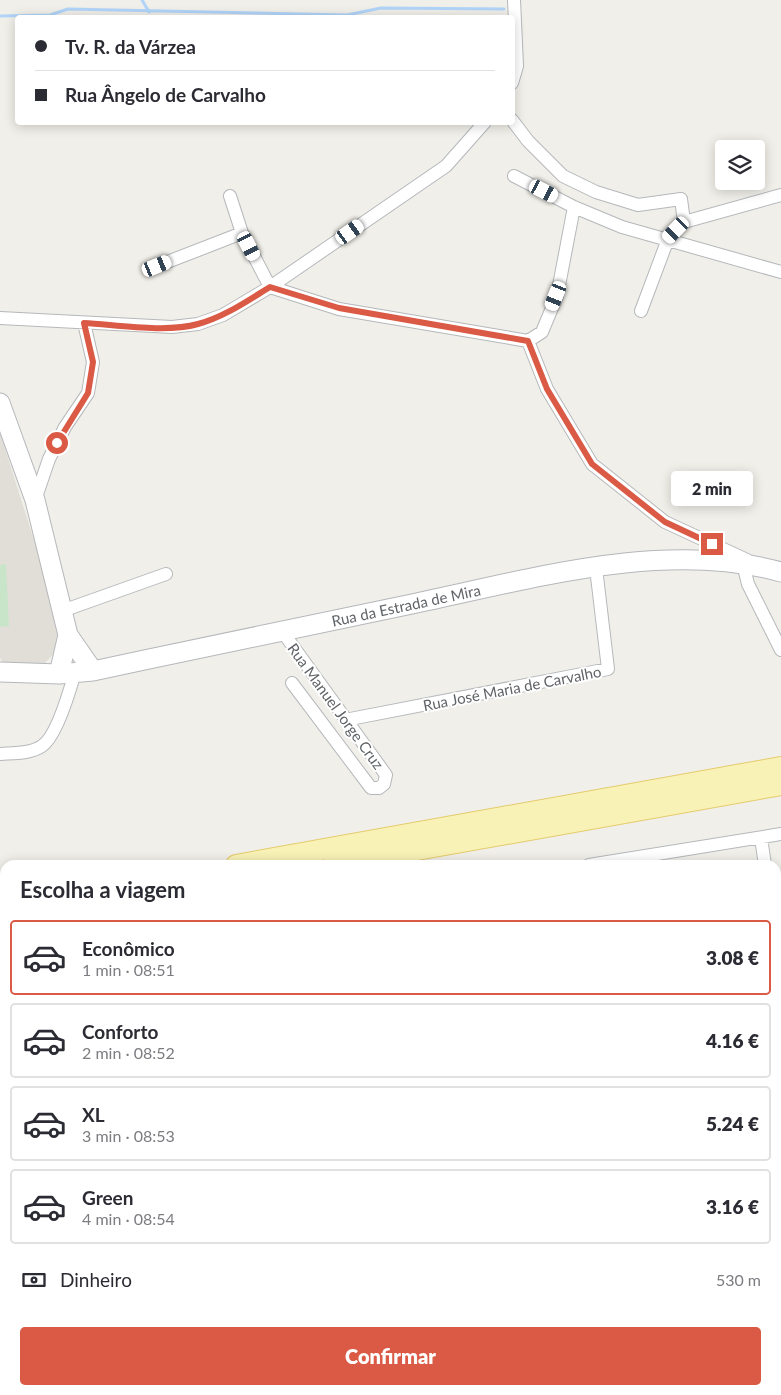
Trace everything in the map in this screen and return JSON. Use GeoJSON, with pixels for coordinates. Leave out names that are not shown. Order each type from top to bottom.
{"type":"FeatureCollection","features":[{"type":"Feature","properties":{"kind":"main road"},"geometry":{"type":"LineString","coordinates":[[268,860],[781,781]]}},
{"type":"Feature","properties":{"kind":"main road"},"geometry":{"type":"LineString","coordinates":[[360,860],[781,781]]}},
{"type":"Feature","properties":{"kind":"street"},"geometry":{"type":"LineString","coordinates":[[514,0],[515,15]]}},
{"type":"Feature","properties":{"kind":"street"},"geometry":{"type":"LineString","coordinates":[[515,22],[517,66],[515,73]]}},
{"type":"Feature","properties":{"kind":"street"},"geometry":{"type":"LineString","coordinates":[[515,124],[563,176],[596,192],[638,205],[681,199],[684,222]]}},
{"type":"Feature","properties":{"kind":"street"},"geometry":{"type":"LineString","coordinates":[[0,318],[172,327],[198,324],[223,315],[270,287],[446,166],[482,125]]}},
{"type":"Feature","properties":{"kind":"street"},"geometry":{"type":"LineString","coordinates":[[514,176],[574,207],[622,227],[781,272]]}},
{"type":"Feature","properties":{"kind":"street"},"geometry":{"type":"LineString","coordinates":[[641,311],[668,239],[684,222],[781,195]]}},
{"type":"Feature","properties":{"kind":"street"},"geometry":{"type":"LineString","coordinates":[[230,196],[242,233],[270,287],[339,308],[528,341],[542,332],[556,296],[574,207]]}},
{"type":"Feature","properties":{"kind":"street"},"geometry":{"type":"LineString","coordinates":[[157,266],[242,233]]}},
{"type":"Feature","properties":{"kind":"street"},"geometry":{"type":"LineString","coordinates":[[35,500],[49,459],[65,427],[88,393],[93,362],[84,323]]}},
{"type":"Feature","properties":{"kind":"street"},"geometry":{"type":"LineString","coordinates":[[528,341],[547,389],[592,464],[665,522],[751,565],[748,584],[781,650]]}},
{"type":"Feature","properties":{"kind":"street"},"geometry":{"type":"LineString","coordinates":[[0,403],[35,500],[76,672],[63,712],[42,746],[23,752],[0,754]]}},
{"type":"Feature","properties":{"kind":"street","name":"Rua da Estrada de Mira"},"geometry":{"type":"LineString","coordinates":[[0,672],[32,674],[76,672],[569,571],[657,560],[696,560],[751,565],[781,572]]}},
{"type":"Feature","properties":{"kind":"street","name":"Rua José Maria de Carvalho"},"geometry":{"type":"LineString","coordinates":[[345,720],[608,670],[596,568]]}},
{"type":"Feature","properties":{"kind":"street"},"geometry":{"type":"LineString","coordinates":[[62,611],[166,574]]}},
{"type":"Feature","properties":{"kind":"street","name":"Rua Manuel Jorge Cruz"},"geometry":{"type":"LineString","coordinates":[[282,631],[386,775],[384,784],[379,788],[371,788],[292,683]]}},
{"type":"Feature","properties":{"kind":"street"},"geometry":{"type":"LineString","coordinates":[[68,634],[76,672]]}},
{"type":"Feature","properties":{"kind":"street"},"geometry":{"type":"LineString","coordinates":[[621,860],[781,834]]}},
{"type":"Feature","properties":{"kind":"street"},"geometry":{"type":"LineString","coordinates":[[761,838],[764,860]]}},
{"type":"Feature","properties":{"kind":"shaded area"},"geometry":{"type":"Polygon","coordinates":[[[0,433],[39,556],[58,638],[57,650],[44,664],[4,664],[0,658],[0,433]]]}},
{"type":"Feature","properties":{"kind":"green space"},"geometry":{"type":"Polygon","coordinates":[[[6,564],[9,626],[0,627],[0,565],[6,564]]]}},
{"type":"Feature","properties":{"kind":"waterway"},"geometry":{"type":"LineString","coordinates":[[142,0],[149,12]]}},
{"type":"Feature","properties":{"kind":"waterway"},"geometry":{"type":"LineString","coordinates":[[347,15],[381,8],[504,9]]}},
{"type":"Feature","properties":{"kind":"waterway"},"geometry":{"type":"LineString","coordinates":[[50,15],[68,9],[347,15]]}},
{"type":"Feature","properties":{"kind":"waterway"},"geometry":{"type":"LineString","coordinates":[[0,16],[15,16]]}},
{"type":"Feature","properties":{"kind":"route"},"geometry":{"type":"LineString","coordinates":[[57,443],[65,427],[88,393],[93,362],[84,323],[172,327],[198,324],[223,315],[270,287],[339,308],[528,341],[547,389],[592,464],[665,522],[712,544]]}}]}
